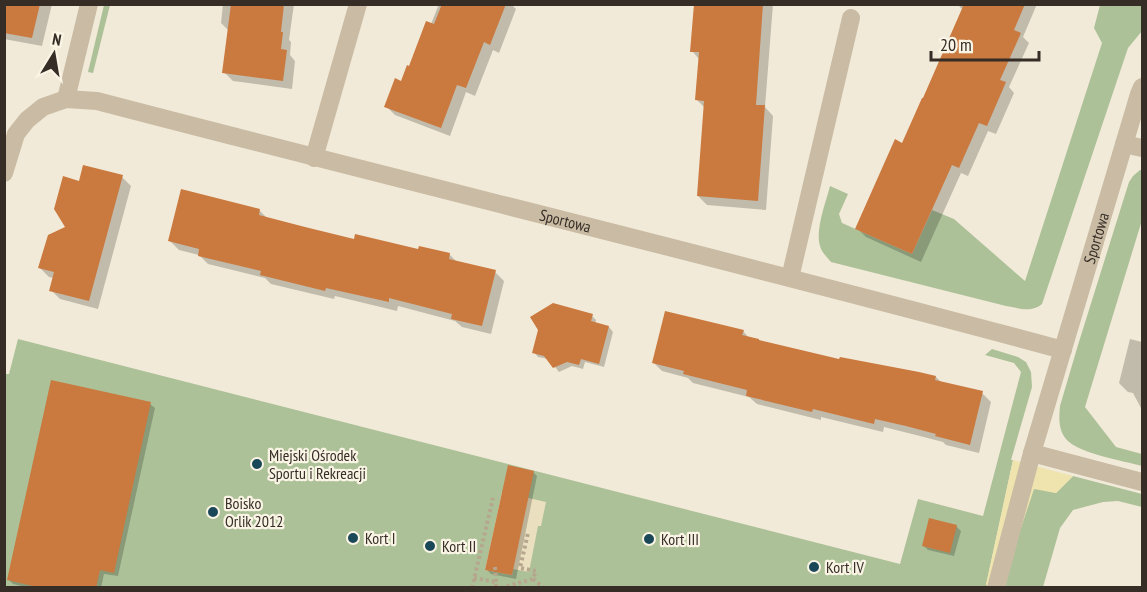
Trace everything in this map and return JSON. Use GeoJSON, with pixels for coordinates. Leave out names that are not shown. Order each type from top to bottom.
{"type":"FeatureCollection","features":[{"type":"Feature","properties":{"kind":"street"},"geometry":{"type":"LineString","coordinates":[[4,173],[16,134],[27,120],[43,107],[66,99],[89,4]]}},
{"type":"Feature","properties":{"kind":"street"},"geometry":{"type":"LineString","coordinates":[[314,158],[358,4]]}},
{"type":"Feature","properties":{"kind":"street"},"geometry":{"type":"LineString","coordinates":[[790,278],[851,18]]}},
{"type":"Feature","properties":{"kind":"street","name":"Sportowa"},"geometry":{"type":"LineString","coordinates":[[996,588],[1032,453],[1143,87]]}},
{"type":"Feature","properties":{"kind":"street","name":"Sportowa"},"geometry":{"type":"LineString","coordinates":[[66,99],[97,101],[1063,350]]}},
{"type":"Feature","properties":{"kind":"street"},"geometry":{"type":"LineString","coordinates":[[1124,144],[1143,148]]}},
{"type":"Feature","properties":{"kind":"street"},"geometry":{"type":"LineString","coordinates":[[1032,453],[1143,482]]}},
{"type":"Feature","properties":{"kind":"path"},"geometry":{"type":"LineString","coordinates":[[472,588],[480,545],[493,498]]}},
{"type":"Feature","properties":{"kind":"path"},"geometry":{"type":"LineString","coordinates":[[528,533],[520,568],[536,571],[533,579]]}},
{"type":"Feature","properties":{"kind":"path"},"geometry":{"type":"LineString","coordinates":[[474,578],[496,585],[495,567]]}},
{"type":"Feature","properties":{"kind":"path"},"geometry":{"type":"LineString","coordinates":[[501,588],[533,579]]}},
{"type":"Feature","properties":{"kind":"path"},"geometry":{"type":"LineString","coordinates":[[533,579],[544,588]]}},
{"type":"Feature","properties":{"kind":"green space"},"geometry":{"type":"Polygon","coordinates":[[[104,5],[110,5],[93,73],[88,72],[104,5]]]}},
{"type":"Feature","properties":{"kind":"green space"},"geometry":{"type":"Polygon","coordinates":[[[1100,5],[1142,5],[1142,31],[1128,48],[1042,304],[1034,308],[1020,309],[831,262],[822,251],[819,239],[830,186],[848,194],[839,214],[842,223],[912,254],[932,210],[954,219],[1025,281],[1102,43],[1094,28],[1100,5]]]}},
{"type":"Feature","properties":{"kind":"green space"},"geometry":{"type":"Polygon","coordinates":[[[1142,170],[1142,220],[1085,407],[1116,447],[1142,454],[1142,466],[1090,452],[1072,444],[1063,435],[1059,419],[1060,406],[1078,345],[1129,182],[1142,170]]]}},
{"type":"Feature","properties":{"kind":"green space","name":"Miejski Ośrodek Sportu i Rekreacji"},"geometry":{"type":"Polygon","coordinates":[[[18,339],[900,564],[918,499],[983,516],[1021,372],[1014,363],[985,355],[992,349],[1018,357],[1026,362],[1031,372],[1032,387],[1011,460],[1013,460],[986,585],[994,587],[5,588],[4,374],[9,374],[18,339]]]}},
{"type":"Feature","properties":{"kind":"green space"},"geometry":{"type":"Polygon","coordinates":[[[1073,476],[1142,494],[1142,507],[1118,501],[1103,502],[1073,510],[1060,528],[1043,587],[1001,588],[1034,488],[1056,493],[1073,476]]]}},
{"type":"Feature","properties":{"kind":"sand"},"geometry":{"type":"Polygon","coordinates":[[[1013,460],[1073,476],[1056,493],[1034,489],[1001,587],[986,585],[1013,460]]]}},
{"type":"Feature","properties":{"kind":"shaded area"},"geometry":{"type":"Polygon","coordinates":[[[502,492],[546,502],[541,526],[538,526],[529,572],[513,569],[512,575],[485,570],[502,492]]]}},
{"type":"Feature","properties":{"kind":"building"},"geometry":{"type":"Polygon","coordinates":[[[4,4],[40,4],[32,38],[4,33],[4,4]]]}},
{"type":"Feature","properties":{"kind":"building"},"geometry":{"type":"Polygon","coordinates":[[[231,4],[284,4],[281,49],[287,50],[283,81],[222,73],[231,4]]]}},
{"type":"Feature","properties":{"kind":"building"},"geometry":{"type":"Polygon","coordinates":[[[442,4],[506,4],[490,45],[484,42],[466,88],[457,85],[441,128],[384,107],[395,78],[401,81],[407,65],[409,66],[426,21],[434,24],[442,4]]]}},
{"type":"Feature","properties":{"kind":"building"},"geometry":{"type":"Polygon","coordinates":[[[694,4],[763,4],[756,105],[765,105],[758,201],[697,196],[704,101],[695,100],[699,52],[690,52],[694,4]]]}},
{"type":"Feature","properties":{"kind":"building"},"geometry":{"type":"Polygon","coordinates":[[[964,4],[1025,4],[1014,30],[1021,33],[1000,80],[1006,82],[987,126],[979,123],[959,168],[952,165],[912,254],[855,229],[895,139],[902,143],[964,4]]]}},
{"type":"Feature","properties":{"kind":"building"},"geometry":{"type":"Polygon","coordinates":[[[83,165],[123,175],[89,301],[49,291],[54,272],[38,268],[48,235],[65,227],[54,209],[63,176],[79,181],[83,165]]]}},
{"type":"Feature","properties":{"kind":"building"},"geometry":{"type":"Polygon","coordinates":[[[181,189],[260,209],[259,215],[305,227],[354,239],[355,234],[418,249],[419,246],[450,253],[449,259],[496,270],[482,326],[451,319],[452,314],[389,298],[389,302],[326,288],[325,291],[260,275],[261,271],[198,256],[199,249],[168,241],[181,189]]]}},
{"type":"Feature","properties":{"kind":"building"},"geometry":{"type":"Polygon","coordinates":[[[553,303],[593,314],[591,321],[609,326],[599,364],[581,359],[579,365],[567,362],[553,368],[544,356],[532,353],[538,330],[530,317],[553,303]]]}},
{"type":"Feature","properties":{"kind":"building"},"geometry":{"type":"Polygon","coordinates":[[[665,311],[744,330],[742,335],[759,340],[839,359],[840,357],[919,372],[936,376],[935,380],[983,391],[970,445],[875,419],[874,424],[746,396],[747,390],[683,374],[684,371],[652,363],[665,311]]]}},
{"type":"Feature","properties":{"kind":"building"},"geometry":{"type":"Polygon","coordinates":[[[51,380],[151,402],[114,573],[100,570],[96,588],[41,588],[7,580],[51,380]]]}},
{"type":"Feature","properties":{"kind":"building"},"geometry":{"type":"Polygon","coordinates":[[[508,465],[534,471],[512,575],[485,570],[508,465]]]}},
{"type":"Feature","properties":{"kind":"building"},"geometry":{"type":"Polygon","coordinates":[[[929,518],[957,525],[950,553],[922,546],[929,518]]]}},
{"type":"Feature","properties":{"kind":"place","name":"Miejski Ośrodek Sportu i Rekreacji"},"geometry":{"type":"Point","coordinates":[257,464]}},
{"type":"Feature","properties":{"kind":"place","name":"Boisko Orlik 2012"},"geometry":{"type":"Point","coordinates":[213,512]}},
{"type":"Feature","properties":{"kind":"place","name":"Kort I"},"geometry":{"type":"Point","coordinates":[353,538]}},
{"type":"Feature","properties":{"kind":"place","name":"Kort III"},"geometry":{"type":"Point","coordinates":[649,539]}},
{"type":"Feature","properties":{"kind":"place","name":"Kort II"},"geometry":{"type":"Point","coordinates":[430,546]}},
{"type":"Feature","properties":{"kind":"place","name":"Kort IV"},"geometry":{"type":"Point","coordinates":[814,567]}}]}
